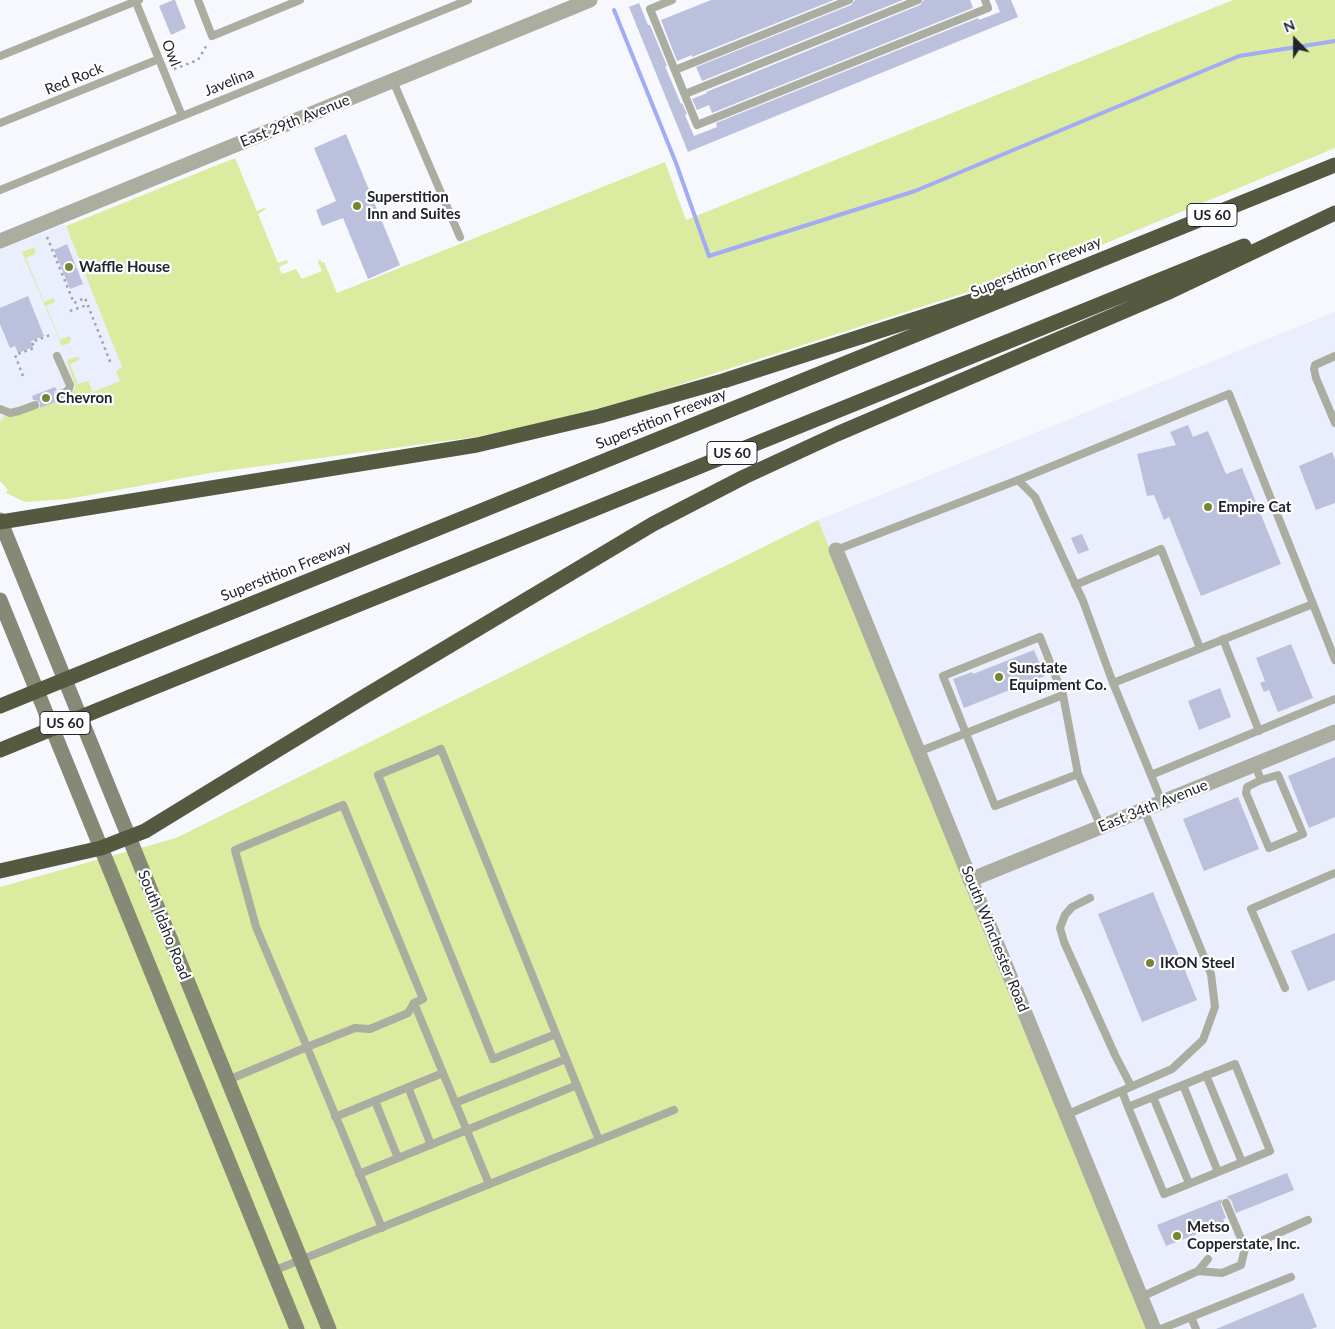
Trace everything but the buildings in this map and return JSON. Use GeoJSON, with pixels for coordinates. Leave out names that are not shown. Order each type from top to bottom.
{"type":"FeatureCollection","features":[{"type":"Feature","properties":{"kind":"highway","name":"Superstition Freeway"},"geometry":{"type":"LineString","coordinates":[[0,706],[1335,165]]}},
{"type":"Feature","properties":{"kind":"highway"},"geometry":{"type":"LineString","coordinates":[[0,871],[101,848],[146,830],[653,524],[735,482],[837,434],[1171,291],[1335,211]]}},
{"type":"Feature","properties":{"kind":"highway","name":"US 60"},"geometry":{"type":"LineString","coordinates":[[0,750],[1335,211]]}},
{"type":"Feature","properties":{"kind":"highway"},"geometry":{"type":"LineString","coordinates":[[0,521],[477,445],[591,418],[723,381],[1089,265]]}},
{"type":"Feature","properties":{"kind":"main road","name":"South Idaho Road"},"geometry":{"type":"LineString","coordinates":[[0,521],[329,1329]]}},
{"type":"Feature","properties":{"kind":"main road","name":"South Idaho Road"},"geometry":{"type":"LineString","coordinates":[[0,600],[297,1329]]}},
{"type":"Feature","properties":{"kind":"street","name":"East 29th Avenue"},"geometry":{"type":"LineString","coordinates":[[0,241],[590,0]]}},
{"type":"Feature","properties":{"kind":"street","name":"South Winchester Road"},"geometry":{"type":"LineString","coordinates":[[836,550],[1154,1329]]}},
{"type":"Feature","properties":{"kind":"street","name":"East 34th Avenue"},"geometry":{"type":"LineString","coordinates":[[970,880],[1335,732]]}},
{"type":"Feature","properties":{"kind":"lane"},"geometry":{"type":"LineString","coordinates":[[0,56],[136,0]]}},
{"type":"Feature","properties":{"kind":"lane","name":"Owl"},"geometry":{"type":"LineString","coordinates":[[136,0],[182,116]]}},
{"type":"Feature","properties":{"kind":"lane"},"geometry":{"type":"LineString","coordinates":[[198,0],[212,36],[300,0]]}},
{"type":"Feature","properties":{"kind":"lane","name":"Javelina"},"geometry":{"type":"LineString","coordinates":[[0,190],[468,0]]}},
{"type":"Feature","properties":{"kind":"lane"},"geometry":{"type":"LineString","coordinates":[[672,0],[653,4],[650,9],[697,125],[988,8],[985,0]]}},
{"type":"Feature","properties":{"kind":"lane"},"geometry":{"type":"LineString","coordinates":[[675,70],[849,0]]}},
{"type":"Feature","properties":{"kind":"lane"},"geometry":{"type":"LineString","coordinates":[[685,94],[918,0]]}},
{"type":"Feature","properties":{"kind":"lane","name":"Red Rock"},"geometry":{"type":"LineString","coordinates":[[0,123],[159,60]]}},
{"type":"Feature","properties":{"kind":"lane"},"geometry":{"type":"LineString","coordinates":[[393,81],[460,237]]}},
{"type":"Feature","properties":{"kind":"lane"},"geometry":{"type":"LineString","coordinates":[[57,356],[70,385],[66,392],[59,395]]}},
{"type":"Feature","properties":{"kind":"lane"},"geometry":{"type":"LineString","coordinates":[[1335,356],[1315,365],[1314,369],[1335,423]]}},
{"type":"Feature","properties":{"kind":"lane"},"geometry":{"type":"LineString","coordinates":[[836,550],[1018,480],[1229,394],[1334,657]]}},
{"type":"Feature","properties":{"kind":"lane"},"geometry":{"type":"LineString","coordinates":[[0,410],[19,411],[35,405]]}},
{"type":"Feature","properties":{"kind":"lane"},"geometry":{"type":"LineString","coordinates":[[1018,480],[1035,498],[1083,601],[1113,682],[1162,802]]}},
{"type":"Feature","properties":{"kind":"lane"},"geometry":{"type":"LineString","coordinates":[[1075,585],[1161,549],[1200,648]]}},
{"type":"Feature","properties":{"kind":"lane"},"geometry":{"type":"LineString","coordinates":[[1113,682],[1313,604]]}},
{"type":"Feature","properties":{"kind":"lane"},"geometry":{"type":"LineString","coordinates":[[1078,774],[995,806],[943,676],[1040,637],[1063,695],[1078,774],[1101,827]]}},
{"type":"Feature","properties":{"kind":"lane"},"geometry":{"type":"LineString","coordinates":[[1223,639],[1259,731]]}},
{"type":"Feature","properties":{"kind":"lane"},"geometry":{"type":"LineString","coordinates":[[918,752],[1063,695]]}},
{"type":"Feature","properties":{"kind":"lane"},"geometry":{"type":"LineString","coordinates":[[1151,775],[1335,699]]}},
{"type":"Feature","properties":{"kind":"lane"},"geometry":{"type":"LineString","coordinates":[[556,1034],[492,1059],[378,775],[440,749],[577,1085],[599,1140]]}},
{"type":"Feature","properties":{"kind":"lane"},"geometry":{"type":"LineString","coordinates":[[1254,765],[1261,780]]}},
{"type":"Feature","properties":{"kind":"lane"},"geometry":{"type":"LineString","coordinates":[[1278,775],[1302,834],[1269,848],[1246,793],[1247,787],[1261,780],[1278,775]]}},
{"type":"Feature","properties":{"kind":"lane"},"geometry":{"type":"LineString","coordinates":[[228,1080],[307,1048],[355,1028],[370,1028],[408,1013],[414,1003],[423,999],[343,805],[235,850],[256,927],[307,1048],[336,1117],[382,1228]]}},
{"type":"Feature","properties":{"kind":"lane"},"geometry":{"type":"LineString","coordinates":[[1066,1115],[1172,1068],[1203,1040],[1215,1007],[1211,974],[1144,810]]}},
{"type":"Feature","properties":{"kind":"lane"},"geometry":{"type":"LineString","coordinates":[[1285,988],[1251,909],[1335,873]]}},
{"type":"Feature","properties":{"kind":"lane"},"geometry":{"type":"LineString","coordinates":[[1090,898],[1072,907],[1065,915],[1060,928],[1064,942],[1131,1086]]}},
{"type":"Feature","properties":{"kind":"lane"},"geometry":{"type":"LineString","coordinates":[[414,1003],[489,1184]]}},
{"type":"Feature","properties":{"kind":"lane"},"geometry":{"type":"LineString","coordinates":[[455,1103],[566,1059]]}},
{"type":"Feature","properties":{"kind":"lane"},"geometry":{"type":"LineString","coordinates":[[1122,1091],[1128,1107],[1164,1194],[1270,1150],[1235,1064],[1128,1107]]}},
{"type":"Feature","properties":{"kind":"lane"},"geometry":{"type":"LineString","coordinates":[[336,1117],[443,1073]]}},
{"type":"Feature","properties":{"kind":"lane"},"geometry":{"type":"LineString","coordinates":[[1206,1075],[1242,1162]]}},
{"type":"Feature","properties":{"kind":"lane"},"geometry":{"type":"LineString","coordinates":[[359,1174],[577,1085]]}},
{"type":"Feature","properties":{"kind":"lane"},"geometry":{"type":"LineString","coordinates":[[1182,1085],[1218,1172]]}},
{"type":"Feature","properties":{"kind":"lane"},"geometry":{"type":"LineString","coordinates":[[408,1088],[431,1145]]}},
{"type":"Feature","properties":{"kind":"lane"},"geometry":{"type":"LineString","coordinates":[[1153,1097],[1189,1184]]}},
{"type":"Feature","properties":{"kind":"lane"},"geometry":{"type":"LineString","coordinates":[[375,1101],[398,1158]]}},
{"type":"Feature","properties":{"kind":"lane"},"geometry":{"type":"LineString","coordinates":[[273,1271],[674,1110]]}},
{"type":"Feature","properties":{"kind":"lane"},"geometry":{"type":"LineString","coordinates":[[1198,1271],[1222,1273],[1241,1265],[1245,1248],[1226,1203]]}},
{"type":"Feature","properties":{"kind":"lane"},"geometry":{"type":"LineString","coordinates":[[1245,1248],[1308,1220]]}},
{"type":"Feature","properties":{"kind":"lane"},"geometry":{"type":"LineString","coordinates":[[1141,1297],[1198,1271],[1208,1259]]}},
{"type":"Feature","properties":{"kind":"lane"},"geometry":{"type":"LineString","coordinates":[[1161,1329],[1291,1277]]}},
{"type":"Feature","properties":{"kind":"lane"},"geometry":{"type":"LineString","coordinates":[[1191,1317],[1196,1329]]}},
{"type":"Feature","properties":{"kind":"path"},"geometry":{"type":"LineString","coordinates":[[164,73],[198,60],[212,36]]}},
{"type":"Feature","properties":{"kind":"path"},"geometry":{"type":"LineString","coordinates":[[46,233],[74,302],[85,298],[111,364]]}},
{"type":"Feature","properties":{"kind":"path"},"geometry":{"type":"LineString","coordinates":[[70,312],[87,304]]}},
{"type":"Feature","properties":{"kind":"path"},"geometry":{"type":"LineString","coordinates":[[23,376],[15,356],[34,348],[32,342],[50,335]]}},
{"type":"Feature","properties":{"kind":"shaded area"},"geometry":{"type":"Polygon","coordinates":[[[65,224],[134,389],[0,447],[0,250],[65,224]]]}},
{"type":"Feature","properties":{"kind":"shaded area"},"geometry":{"type":"Polygon","coordinates":[[[1335,312],[1335,1329],[1156,1329],[818,520],[1335,312]]]}},
{"type":"Feature","properties":{"kind":"green space"},"geometry":{"type":"Polygon","coordinates":[[[1233,0],[1335,0],[1335,148],[1058,263],[647,395],[555,420],[475,437],[210,473],[68,499],[25,502],[6,493],[8,490],[0,481],[0,420],[4,416],[12,417],[72,392],[75,389],[75,384],[67,362],[68,360],[79,357],[79,360],[70,364],[78,384],[88,381],[93,392],[120,381],[116,371],[122,367],[66,226],[235,158],[257,211],[266,209],[258,214],[278,263],[287,260],[288,263],[279,267],[282,274],[296,269],[302,279],[322,271],[318,262],[320,259],[322,263],[324,262],[337,293],[665,162],[686,220],[1233,0]]]}},
{"type":"Feature","properties":{"kind":"green space"},"geometry":{"type":"Polygon","coordinates":[[[34,247],[36,253],[26,258],[44,302],[53,298],[55,300],[55,302],[46,306],[60,340],[69,336],[71,339],[69,343],[62,346],[22,252],[34,247]]]}},
{"type":"Feature","properties":{"kind":"green space"},"geometry":{"type":"Polygon","coordinates":[[[818,520],[1151,1329],[0,1329],[0,887],[176,838],[818,520]]]}},
{"type":"Feature","properties":{"kind":"waterway"},"geometry":{"type":"LineString","coordinates":[[614,10],[676,163],[709,256],[915,191],[1239,56],[1335,41]]}},
{"type":"Feature","properties":{"kind":"place","name":"Superstition Inn and Suites"},"geometry":{"type":"Point","coordinates":[357,206]}},
{"type":"Feature","properties":{"kind":"place","name":"Waffle House"},"geometry":{"type":"Point","coordinates":[69,267]}},
{"type":"Feature","properties":{"kind":"place","name":"Chevron"},"geometry":{"type":"Point","coordinates":[46,398]}},
{"type":"Feature","properties":{"kind":"place","name":"Empire Cat"},"geometry":{"type":"Point","coordinates":[1208,507]}},
{"type":"Feature","properties":{"kind":"place","name":"Sunstate Equipment Co."},"geometry":{"type":"Point","coordinates":[999,677]}},
{"type":"Feature","properties":{"kind":"place","name":"IKON Steel"},"geometry":{"type":"Point","coordinates":[1150,963]}},
{"type":"Feature","properties":{"kind":"place","name":"Metso Copperstate, Inc."},"geometry":{"type":"Point","coordinates":[1177,1236]}}]}
